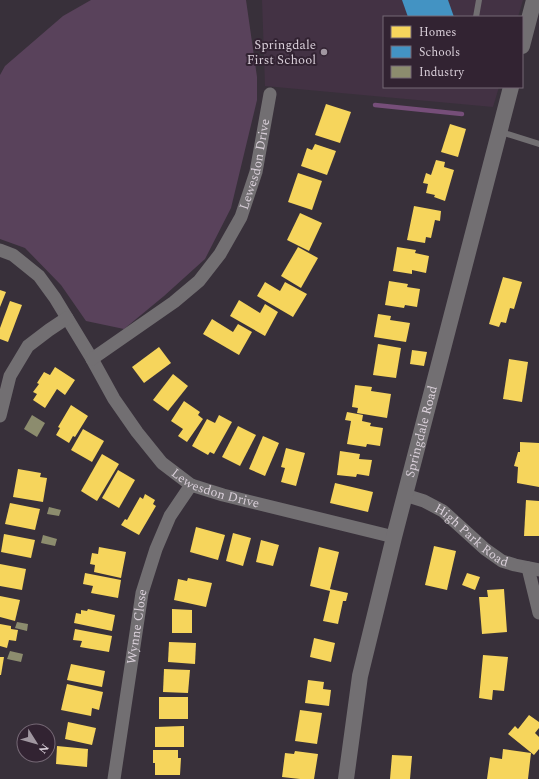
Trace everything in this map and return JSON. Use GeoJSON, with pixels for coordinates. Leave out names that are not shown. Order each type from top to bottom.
{"type":"FeatureCollection","features":[{"type":"Feature","properties":{"kind":"street"},"geometry":{"type":"LineString","coordinates":[[523,42],[534,0]]}},
{"type":"Feature","properties":{"kind":"street","name":"Springdale Road"},"geometry":{"type":"LineString","coordinates":[[346,779],[360,676],[394,537],[511,88]]}},
{"type":"Feature","properties":{"kind":"street","name":"Lewesdon Drive"},"geometry":{"type":"LineString","coordinates":[[92,359],[174,302],[199,281],[220,254],[241,217],[256,172],[270,94]]}},
{"type":"Feature","properties":{"kind":"street","name":"Lewesdon Drive"},"geometry":{"type":"LineString","coordinates":[[0,250],[13,255],[39,276],[55,298],[114,399],[137,432],[162,463],[191,485],[223,495],[394,537]]}},
{"type":"Feature","properties":{"kind":"street"},"geometry":{"type":"LineString","coordinates":[[0,416],[10,376],[28,346],[67,318]]}},
{"type":"Feature","properties":{"kind":"street","name":"Wynne Close"},"geometry":{"type":"LineString","coordinates":[[114,779],[142,593],[156,550],[170,516],[191,485]]}},
{"type":"Feature","properties":{"kind":"street","name":"High Park Road"},"geometry":{"type":"LineString","coordinates":[[405,495],[424,501],[443,511],[485,549],[502,560],[515,566],[533,569]]}},
{"type":"Feature","properties":{"kind":"street"},"geometry":{"type":"LineString","coordinates":[[533,569],[539,612]]}},
{"type":"Feature","properties":{"kind":"lane"},"geometry":{"type":"LineString","coordinates":[[476,16],[479,0]]}},
{"type":"Feature","properties":{"kind":"lane"},"geometry":{"type":"LineString","coordinates":[[499,132],[539,144]]}},
{"type":"Feature","properties":{"kind":"shaded area"},"geometry":{"type":"Polygon","coordinates":[[[91,0],[246,0],[257,77],[257,100],[231,208],[205,259],[124,329],[86,321],[61,285],[25,248],[0,239],[0,75],[5,66],[63,16],[91,0]]]}},
{"type":"Feature","properties":{"kind":"shaded area","name":"Springdale First School"},"geometry":{"type":"Polygon","coordinates":[[[262,0],[523,0],[518,16],[383,16],[383,88],[499,88],[493,107],[265,86],[262,0]]]}},
{"type":"Feature","properties":{"kind":"building: Homes"},"geometry":{"type":"Polygon","coordinates":[[[326,104],[351,112],[340,143],[315,135],[326,104]]]}},
{"type":"Feature","properties":{"kind":"building: Homes"},"geometry":{"type":"Polygon","coordinates":[[[450,124],[466,129],[458,157],[441,152],[450,124]]]}},
{"type":"Feature","properties":{"kind":"building: Homes"},"geometry":{"type":"Polygon","coordinates":[[[315,144],[336,151],[327,175],[301,166],[307,148],[312,150],[315,144]]]}},
{"type":"Feature","properties":{"kind":"building: Homes"},"geometry":{"type":"Polygon","coordinates":[[[436,160],[445,162],[444,167],[454,170],[445,201],[434,197],[435,195],[426,193],[428,184],[423,183],[426,173],[431,175],[436,160]]]}},
{"type":"Feature","properties":{"kind":"building: Homes"},"geometry":{"type":"Polygon","coordinates":[[[298,173],[322,181],[312,210],[288,202],[298,173]]]}},
{"type":"Feature","properties":{"kind":"building: Homes"},"geometry":{"type":"Polygon","coordinates":[[[414,206],[441,211],[440,221],[435,220],[431,238],[426,237],[425,243],[407,240],[414,206]]]}},
{"type":"Feature","properties":{"kind":"building: Homes"},"geometry":{"type":"Polygon","coordinates":[[[300,213],[322,223],[309,251],[287,240],[300,213]]]}},
{"type":"Feature","properties":{"kind":"building: Homes"},"geometry":{"type":"Polygon","coordinates":[[[298,247],[318,258],[301,288],[281,276],[298,247]]]}},
{"type":"Feature","properties":{"kind":"building: Homes"},"geometry":{"type":"Polygon","coordinates":[[[397,247],[416,250],[415,253],[429,256],[426,273],[412,270],[412,274],[393,271],[397,247]]]}},
{"type":"Feature","properties":{"kind":"building: Homes"},"geometry":{"type":"Polygon","coordinates":[[[503,277],[522,282],[514,309],[510,308],[506,323],[501,322],[499,327],[489,324],[503,277]]]}},
{"type":"Feature","properties":{"kind":"building: Homes"},"geometry":{"type":"Polygon","coordinates":[[[389,281],[408,284],[407,287],[420,289],[417,307],[405,305],[404,308],[385,305],[389,281]]]}},
{"type":"Feature","properties":{"kind":"building: Homes"},"geometry":{"type":"Polygon","coordinates":[[[265,282],[280,291],[285,282],[307,294],[293,317],[257,296],[265,282]]]}},
{"type":"Feature","properties":{"kind":"building: Homes"},"geometry":{"type":"Polygon","coordinates":[[[0,290],[6,292],[0,307],[0,290]]]}},
{"type":"Feature","properties":{"kind":"building: Homes"},"geometry":{"type":"Polygon","coordinates":[[[239,300],[260,313],[265,304],[278,312],[265,336],[230,316],[239,300]]]}},
{"type":"Feature","properties":{"kind":"building: Homes"},"geometry":{"type":"Polygon","coordinates":[[[10,301],[22,305],[8,342],[0,339],[0,328],[10,301]]]}},
{"type":"Feature","properties":{"kind":"building: Homes"},"geometry":{"type":"Polygon","coordinates":[[[378,314],[391,316],[390,320],[410,323],[406,342],[374,337],[378,314]]]}},
{"type":"Feature","properties":{"kind":"building: Homes"},"geometry":{"type":"Polygon","coordinates":[[[212,319],[233,332],[238,324],[252,332],[239,355],[203,334],[212,319]]]}},
{"type":"Feature","properties":{"kind":"building: Homes"},"geometry":{"type":"Polygon","coordinates":[[[378,344],[401,348],[396,378],[373,375],[378,344]]]}},
{"type":"Feature","properties":{"kind":"building: Homes"},"geometry":{"type":"Polygon","coordinates":[[[159,347],[171,363],[144,383],[132,367],[159,347]]]}},
{"type":"Feature","properties":{"kind":"building: Homes"},"geometry":{"type":"Polygon","coordinates":[[[412,350],[427,352],[424,366],[410,364],[412,350]]]}},
{"type":"Feature","properties":{"kind":"building: Homes"},"geometry":{"type":"Polygon","coordinates":[[[509,359],[528,362],[522,402],[503,399],[509,359]]]}},
{"type":"Feature","properties":{"kind":"building: Homes"},"geometry":{"type":"Polygon","coordinates":[[[55,367],[75,380],[65,395],[57,389],[45,408],[33,400],[37,394],[33,392],[39,384],[37,383],[44,372],[50,375],[55,367]]]}},
{"type":"Feature","properties":{"kind":"building: Homes"},"geometry":{"type":"Polygon","coordinates":[[[173,374],[188,386],[168,411],[153,400],[173,374]]]}},
{"type":"Feature","properties":{"kind":"building: Homes"},"geometry":{"type":"Polygon","coordinates":[[[355,385],[372,387],[371,391],[391,394],[387,418],[357,413],[358,408],[352,407],[355,385]]]}},
{"type":"Feature","properties":{"kind":"building: Homes"},"geometry":{"type":"Polygon","coordinates":[[[184,401],[200,412],[198,415],[203,419],[187,442],[178,436],[183,429],[171,421],[184,401]]]}},
{"type":"Feature","properties":{"kind":"building: Homes"},"geometry":{"type":"Polygon","coordinates":[[[71,405],[88,416],[75,437],[73,436],[69,443],[56,435],[60,428],[58,427],[71,405]]]}},
{"type":"Feature","properties":{"kind":"building: Homes"},"geometry":{"type":"Polygon","coordinates":[[[347,412],[363,415],[362,421],[371,423],[370,426],[383,428],[380,446],[367,444],[366,447],[347,444],[351,421],[345,420],[347,412]]]}},
{"type":"Feature","properties":{"kind":"building: Homes"},"geometry":{"type":"Polygon","coordinates":[[[219,415],[232,422],[214,454],[210,452],[208,455],[192,446],[207,419],[215,423],[219,415]]]}},
{"type":"Feature","properties":{"kind":"building: Homes"},"geometry":{"type":"Polygon","coordinates":[[[238,426],[256,435],[240,466],[222,457],[238,426]]]}},
{"type":"Feature","properties":{"kind":"building: Homes"},"geometry":{"type":"Polygon","coordinates":[[[83,429],[104,441],[92,462],[71,450],[83,429]]]}},
{"type":"Feature","properties":{"kind":"building: Homes"},"geometry":{"type":"Polygon","coordinates":[[[263,436],[279,443],[265,476],[249,469],[263,436]]]}},
{"type":"Feature","properties":{"kind":"building: Homes"},"geometry":{"type":"Polygon","coordinates":[[[520,442],[539,443],[539,487],[517,483],[518,467],[514,466],[518,452],[520,452],[520,442]]]}},
{"type":"Feature","properties":{"kind":"building: Homes"},"geometry":{"type":"Polygon","coordinates":[[[286,448],[305,453],[296,486],[281,482],[285,468],[281,467],[286,448]]]}},
{"type":"Feature","properties":{"kind":"building: Homes"},"geometry":{"type":"Polygon","coordinates":[[[340,451],[360,454],[359,459],[372,460],[369,476],[357,474],[356,477],[337,475],[340,451]]]}},
{"type":"Feature","properties":{"kind":"building: Homes"},"geometry":{"type":"Polygon","coordinates":[[[102,454],[119,464],[97,501],[81,491],[102,454]]]}},
{"type":"Feature","properties":{"kind":"building: Homes"},"geometry":{"type":"Polygon","coordinates":[[[18,469],[41,473],[40,477],[47,478],[43,502],[13,497],[18,469]]]}},
{"type":"Feature","properties":{"kind":"building: Homes"},"geometry":{"type":"Polygon","coordinates":[[[118,470],[135,480],[119,508],[102,498],[118,470]]]}},
{"type":"Feature","properties":{"kind":"building: Homes"},"geometry":{"type":"Polygon","coordinates":[[[335,483],[373,492],[368,512],[330,503],[335,483]]]}},
{"type":"Feature","properties":{"kind":"building: Homes"},"geometry":{"type":"Polygon","coordinates":[[[145,494],[155,500],[153,504],[156,506],[139,535],[121,525],[125,519],[127,520],[140,497],[143,499],[145,494]]]}},
{"type":"Feature","properties":{"kind":"building: Homes"},"geometry":{"type":"Polygon","coordinates":[[[526,500],[539,501],[539,536],[524,536],[526,500]]]}},
{"type":"Feature","properties":{"kind":"building: Homes"},"geometry":{"type":"Polygon","coordinates":[[[10,503],[40,509],[35,530],[5,524],[10,503]]]}},
{"type":"Feature","properties":{"kind":"building: Homes"},"geometry":{"type":"Polygon","coordinates":[[[196,527],[225,535],[218,560],[190,552],[196,527]]]}},
{"type":"Feature","properties":{"kind":"building: Homes"},"geometry":{"type":"Polygon","coordinates":[[[233,533],[251,538],[243,566],[226,561],[233,533]]]}},
{"type":"Feature","properties":{"kind":"building: Homes"},"geometry":{"type":"Polygon","coordinates":[[[4,534],[35,540],[31,558],[1,552],[4,534]]]}},
{"type":"Feature","properties":{"kind":"building: Homes"},"geometry":{"type":"Polygon","coordinates":[[[261,540],[279,545],[273,566],[256,562],[261,540]]]}},
{"type":"Feature","properties":{"kind":"building: Homes"},"geometry":{"type":"Polygon","coordinates":[[[434,546],[456,551],[447,590],[425,585],[434,546]]]}},
{"type":"Feature","properties":{"kind":"building: Homes"},"geometry":{"type":"Polygon","coordinates":[[[99,547],[126,552],[121,578],[94,572],[95,565],[90,564],[92,553],[98,554],[99,547]]]}},
{"type":"Feature","properties":{"kind":"building: Homes"},"geometry":{"type":"Polygon","coordinates":[[[319,547],[339,552],[330,589],[348,593],[346,601],[343,601],[338,624],[323,621],[330,591],[310,586],[319,547]]]}},
{"type":"Feature","properties":{"kind":"building: Homes"},"geometry":{"type":"Polygon","coordinates":[[[0,564],[26,569],[22,590],[0,586],[0,564]]]}},
{"type":"Feature","properties":{"kind":"building: Homes"},"geometry":{"type":"Polygon","coordinates":[[[85,573],[121,580],[118,598],[91,593],[93,586],[83,584],[85,573]]]}},
{"type":"Feature","properties":{"kind":"building: Homes"},"geometry":{"type":"Polygon","coordinates":[[[467,573],[480,577],[475,590],[462,585],[467,573]]]}},
{"type":"Feature","properties":{"kind":"building: Homes"},"geometry":{"type":"Polygon","coordinates":[[[188,578],[212,583],[206,607],[174,600],[178,579],[187,581],[188,578]]]}},
{"type":"Feature","properties":{"kind":"building: Homes"},"geometry":{"type":"Polygon","coordinates":[[[504,589],[507,632],[482,634],[479,597],[488,597],[487,590],[504,589]]]}},
{"type":"Feature","properties":{"kind":"building: Homes"},"geometry":{"type":"Polygon","coordinates":[[[0,596],[20,600],[15,621],[0,617],[0,596]]]}},
{"type":"Feature","properties":{"kind":"building: Homes"},"geometry":{"type":"Polygon","coordinates":[[[88,609],[115,615],[112,631],[74,623],[76,613],[81,614],[81,610],[87,611],[88,609]]]}},
{"type":"Feature","properties":{"kind":"building: Homes"},"geometry":{"type":"Polygon","coordinates":[[[172,609],[192,610],[192,633],[172,633],[172,609]]]}},
{"type":"Feature","properties":{"kind":"building: Homes"},"geometry":{"type":"Polygon","coordinates":[[[0,624],[11,626],[11,629],[18,630],[16,641],[9,640],[7,648],[0,646],[0,624]]]}},
{"type":"Feature","properties":{"kind":"building: Homes"},"geometry":{"type":"Polygon","coordinates":[[[75,629],[112,636],[109,652],[80,647],[82,641],[73,640],[75,629]]]}},
{"type":"Feature","properties":{"kind":"building: Homes"},"geometry":{"type":"Polygon","coordinates":[[[314,638],[335,643],[331,662],[310,657],[314,638]]]}},
{"type":"Feature","properties":{"kind":"building: Homes"},"geometry":{"type":"Polygon","coordinates":[[[169,642],[196,643],[195,664],[168,662],[169,642]]]}},
{"type":"Feature","properties":{"kind":"building: Homes"},"geometry":{"type":"Polygon","coordinates":[[[483,655],[508,657],[504,691],[493,690],[492,700],[479,698],[483,655]]]}},
{"type":"Feature","properties":{"kind":"building: Homes"},"geometry":{"type":"Polygon","coordinates":[[[0,657],[4,657],[1,675],[0,675],[0,657]]]}},
{"type":"Feature","properties":{"kind":"building: Homes"},"geometry":{"type":"Polygon","coordinates":[[[71,664],[105,671],[102,687],[67,680],[71,664]]]}},
{"type":"Feature","properties":{"kind":"building: Homes"},"geometry":{"type":"Polygon","coordinates":[[[164,669],[190,670],[188,693],[163,692],[164,669]]]}},
{"type":"Feature","properties":{"kind":"building: Homes"},"geometry":{"type":"Polygon","coordinates":[[[308,680],[324,682],[323,689],[331,690],[329,706],[305,703],[308,680]]]}},
{"type":"Feature","properties":{"kind":"building: Homes"},"geometry":{"type":"Polygon","coordinates":[[[67,684],[103,692],[99,710],[92,708],[91,716],[61,710],[67,684]]]}},
{"type":"Feature","properties":{"kind":"building: Homes"},"geometry":{"type":"Polygon","coordinates":[[[159,697],[188,697],[188,719],[159,719],[159,697]]]}},
{"type":"Feature","properties":{"kind":"building: Homes"},"geometry":{"type":"Polygon","coordinates":[[[300,710],[322,713],[317,744],[295,741],[300,710]]]}},
{"type":"Feature","properties":{"kind":"building: Homes"},"geometry":{"type":"Polygon","coordinates":[[[529,715],[539,722],[539,728],[535,733],[539,737],[539,749],[534,755],[508,734],[515,726],[518,729],[529,715]]]}},
{"type":"Feature","properties":{"kind":"building: Homes"},"geometry":{"type":"Polygon","coordinates":[[[68,722],[96,728],[92,745],[65,739],[68,722]]]}},
{"type":"Feature","properties":{"kind":"building: Homes"},"geometry":{"type":"Polygon","coordinates":[[[184,726],[184,747],[155,747],[155,727],[184,726]]]}},
{"type":"Feature","properties":{"kind":"building: Homes"},"geometry":{"type":"Polygon","coordinates":[[[57,746],[88,749],[87,767],[56,764],[57,746]]]}},
{"type":"Feature","properties":{"kind":"building: Homes"},"geometry":{"type":"Polygon","coordinates":[[[503,749],[531,753],[528,779],[487,779],[490,757],[502,759],[503,749]]]}},
{"type":"Feature","properties":{"kind":"building: Homes"},"geometry":{"type":"Polygon","coordinates":[[[153,750],[178,750],[178,758],[181,758],[180,775],[155,775],[153,750]]]}},
{"type":"Feature","properties":{"kind":"building: Homes"},"geometry":{"type":"Polygon","coordinates":[[[295,751],[318,754],[314,779],[282,777],[285,753],[294,754],[295,751]]]}},
{"type":"Feature","properties":{"kind":"building: Homes"},"geometry":{"type":"Polygon","coordinates":[[[392,755],[412,756],[410,779],[390,779],[392,755]]]}},
{"type":"Feature","properties":{"kind":"building: Schools"},"geometry":{"type":"Polygon","coordinates":[[[402,0],[448,0],[454,16],[408,16],[402,0]]]}},
{"type":"Feature","properties":{"kind":"building: Industry"},"geometry":{"type":"Polygon","coordinates":[[[32,415],[45,423],[37,437],[24,429],[32,415]]]}},
{"type":"Feature","properties":{"kind":"building: Industry"},"geometry":{"type":"Polygon","coordinates":[[[49,507],[61,510],[59,516],[47,514],[49,507]]]}},
{"type":"Feature","properties":{"kind":"building: Industry"},"geometry":{"type":"Polygon","coordinates":[[[43,535],[57,539],[55,546],[41,543],[43,535]]]}},
{"type":"Feature","properties":{"kind":"building: Industry"},"geometry":{"type":"Polygon","coordinates":[[[17,622],[28,624],[27,631],[15,628],[17,622]]]}},
{"type":"Feature","properties":{"kind":"building: Industry"},"geometry":{"type":"Polygon","coordinates":[[[10,651],[23,654],[21,662],[7,659],[10,651]]]}},
{"type":"Feature","properties":{"kind":"waterway"},"geometry":{"type":"LineString","coordinates":[[375,105],[462,114]]}},
{"type":"Feature","properties":{"kind":"place","name":"Springdale First School"},"geometry":{"type":"Point","coordinates":[324,52]}}]}
